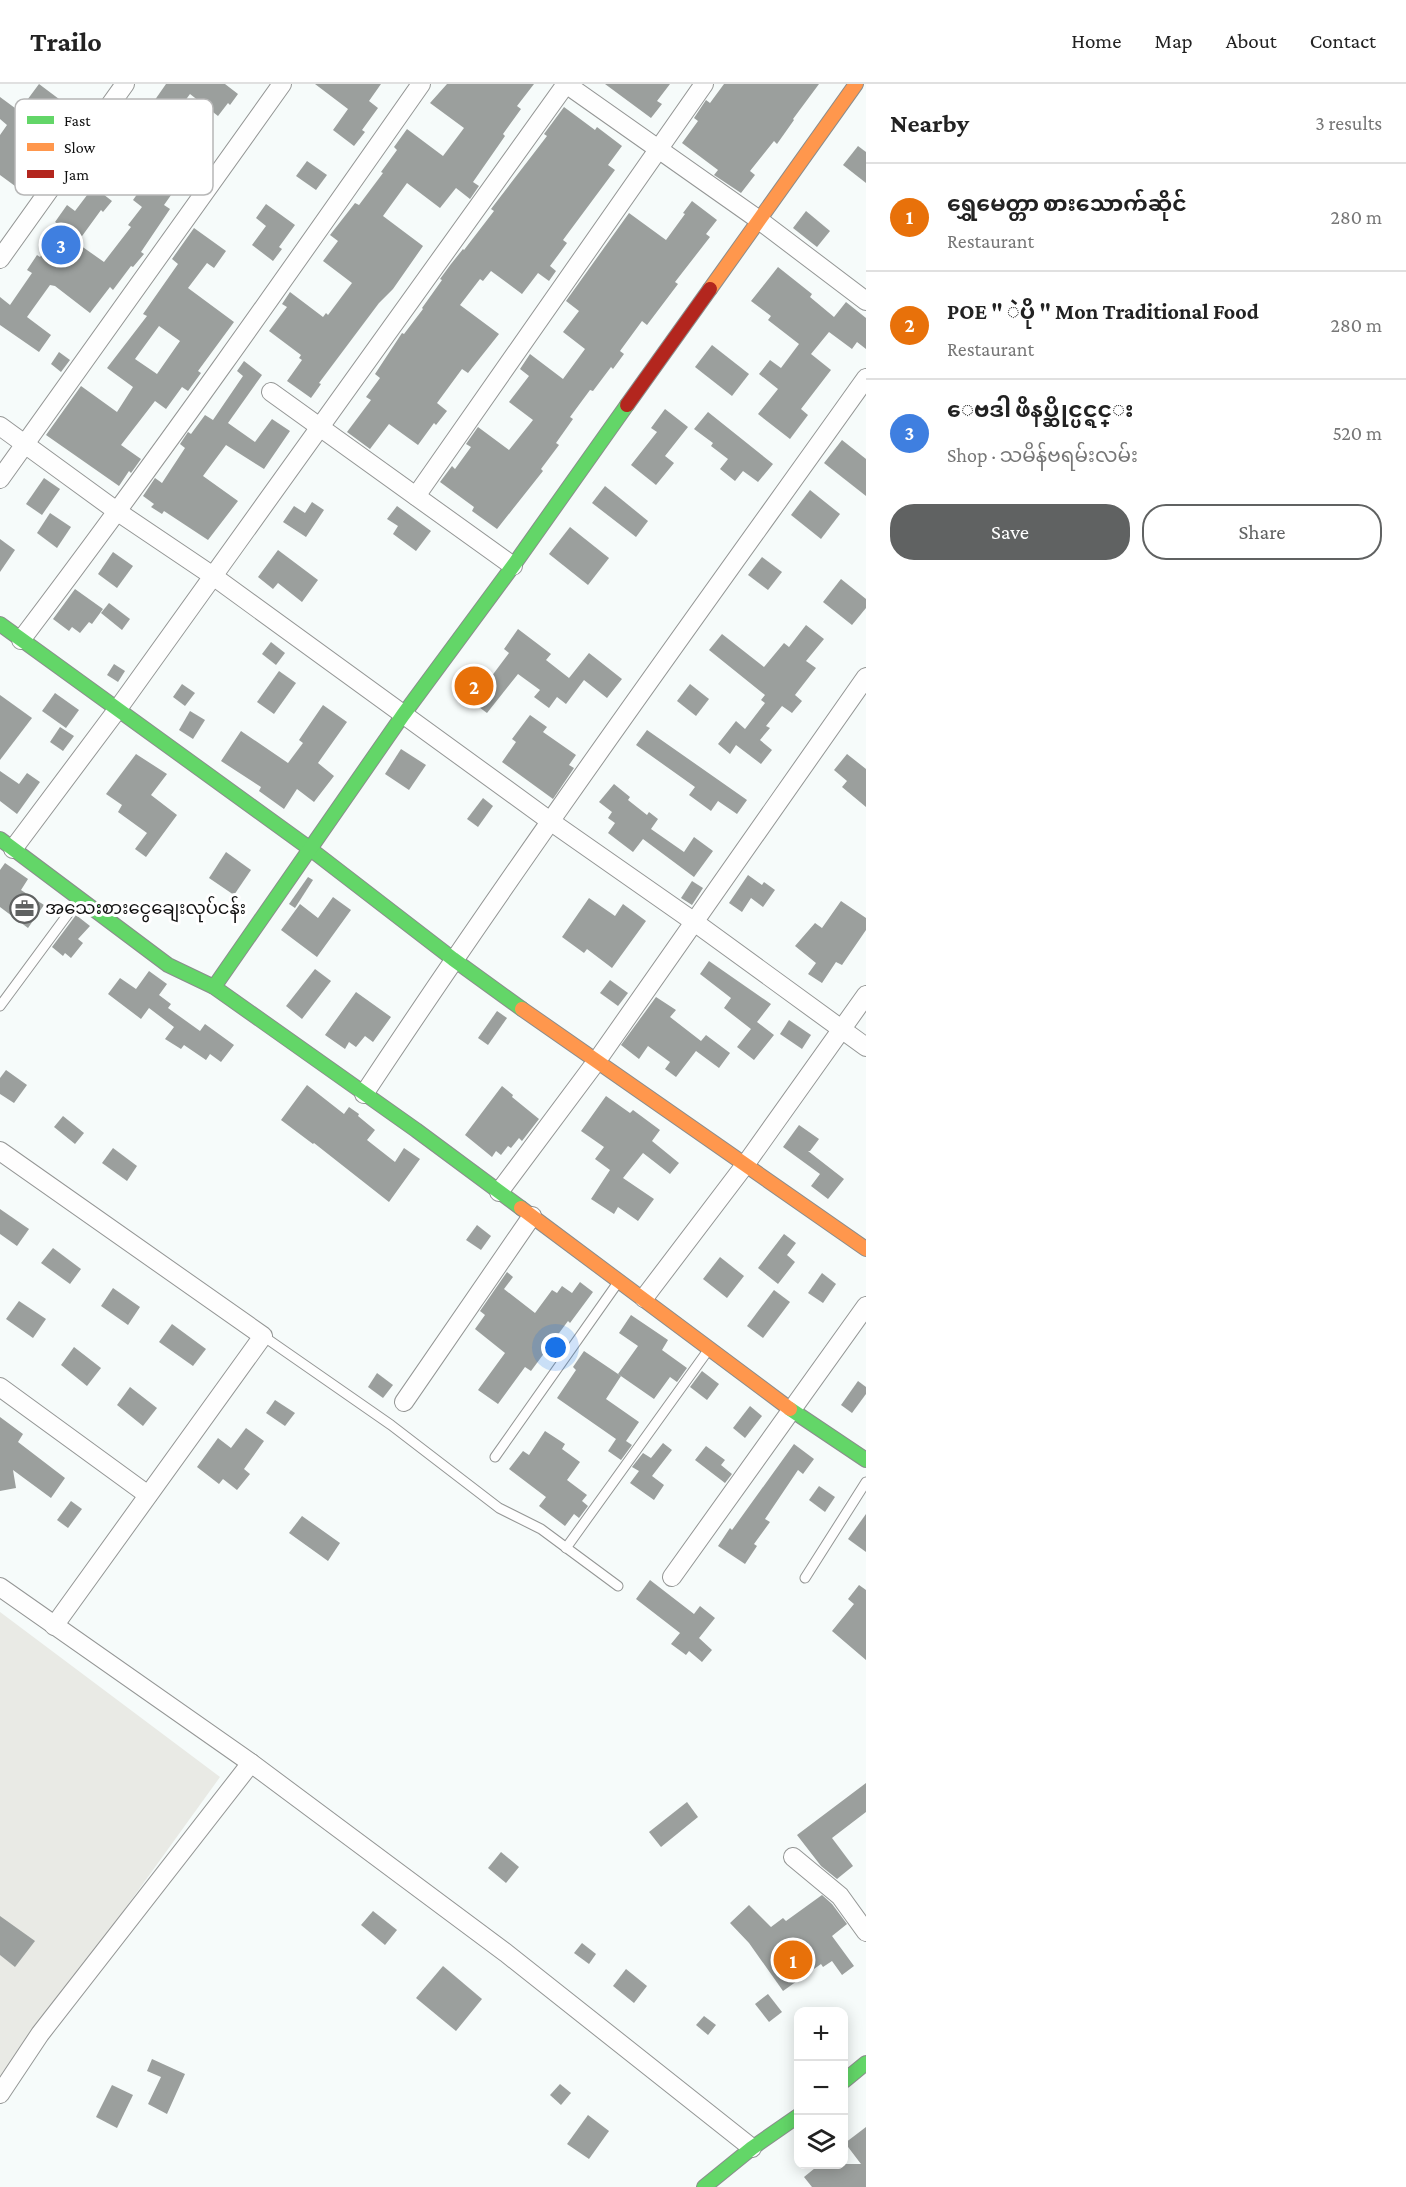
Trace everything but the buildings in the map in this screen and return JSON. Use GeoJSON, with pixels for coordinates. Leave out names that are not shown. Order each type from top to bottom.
{"type":"FeatureCollection","features":[{"type":"Feature","properties":{"kind":"street"},"geometry":{"type":"LineString","coordinates":[[213,181],[282,84]]}},
{"type":"Feature","properties":{"kind":"street"},"geometry":{"type":"LineString","coordinates":[[21,640],[118,512],[294,267],[421,84]]}},
{"type":"Feature","properties":{"kind":"street"},"geometry":{"type":"LineString","coordinates":[[866,301],[759,220],[566,84],[117,710],[6,844],[168,964],[214,987],[364,1094],[644,1298],[791,1410],[866,1460]]}},
{"type":"Feature","properties":{"kind":"street"},"geometry":{"type":"LineString","coordinates":[[416,496],[704,84]]}},
{"type":"Feature","properties":{"kind":"street"},"geometry":{"type":"LineString","coordinates":[[214,987],[403,715],[513,566],[856,84]]}},
{"type":"Feature","properties":{"kind":"street"},"geometry":{"type":"LineString","coordinates":[[111,99],[121,85]]}},
{"type":"Feature","properties":{"kind":"street"},"geometry":{"type":"LineString","coordinates":[[0,259],[45,195]]}},
{"type":"Feature","properties":{"kind":"street"},"geometry":{"type":"LineString","coordinates":[[0,479],[203,195]]}},
{"type":"Feature","properties":{"kind":"street"},"geometry":{"type":"LineString","coordinates":[[364,1094],[453,959],[866,378]]}},
{"type":"Feature","properties":{"kind":"street"},"geometry":{"type":"LineString","coordinates":[[271,392],[513,566]]}},
{"type":"Feature","properties":{"kind":"street"},"geometry":{"type":"LineString","coordinates":[[0,426],[118,512],[213,576],[866,1047]]}},
{"type":"Feature","properties":{"kind":"street"},"geometry":{"type":"LineString","coordinates":[[0,624],[309,848],[453,959],[596,1062],[866,1249]]}},
{"type":"Feature","properties":{"kind":"street"},"geometry":{"type":"LineString","coordinates":[[499,1192],[596,1062],[866,677]]}},
{"type":"Feature","properties":{"kind":"street"},"geometry":{"type":"LineString","coordinates":[[644,1298],[745,1164],[866,995]]}},
{"type":"Feature","properties":{"kind":"street"},"geometry":{"type":"LineString","coordinates":[[0,1152],[263,1336],[54,1626]]}},
{"type":"Feature","properties":{"kind":"street"},"geometry":{"type":"LineString","coordinates":[[404,1402],[532,1216]]}},
{"type":"Feature","properties":{"kind":"street"},"geometry":{"type":"LineString","coordinates":[[672,1577],[866,1306]]}},
{"type":"Feature","properties":{"kind":"street"},"geometry":{"type":"LineString","coordinates":[[0,1387],[148,1495]]}},
{"type":"Feature","properties":{"kind":"street"},"geometry":{"type":"LineString","coordinates":[[0,1587],[251,1763],[507,1953],[752,2148]]}},
{"type":"Feature","properties":{"kind":"street"},"geometry":{"type":"LineString","coordinates":[[0,2094],[40,2034],[251,1763]]}},
{"type":"Feature","properties":{"kind":"street"},"geometry":{"type":"LineString","coordinates":[[793,1857],[840,1896],[866,1932]]}},
{"type":"Feature","properties":{"kind":"street"},"geometry":{"type":"LineString","coordinates":[[848,2077],[866,2063]]}},
{"type":"Feature","properties":{"kind":"street"},"geometry":{"type":"LineString","coordinates":[[704,2187],[752,2148],[794,2119]]}},
{"type":"Feature","properties":{"kind":"lane"},"geometry":{"type":"LineString","coordinates":[[0,1006],[79,899]]}},
{"type":"Feature","properties":{"kind":"lane"},"geometry":{"type":"LineString","coordinates":[[495,1457],[619,1281]]}},
{"type":"Feature","properties":{"kind":"lane"},"geometry":{"type":"LineString","coordinates":[[263,1336],[391,1425],[499,1509],[541,1529],[618,1586]]}},
{"type":"Feature","properties":{"kind":"lane"},"geometry":{"type":"LineString","coordinates":[[566,1548],[710,1349]]}},
{"type":"Feature","properties":{"kind":"lane"},"geometry":{"type":"LineString","coordinates":[[805,1578],[866,1482]]}},
{"type":"Feature","properties":{"kind":"shaded area"},"geometry":{"type":"Polygon","coordinates":[[[0,1612],[220,1777],[0,2082],[0,1612]]]}},
{"type":"Feature","properties":{"kind":"traffic: fast"},"geometry":{"type":"LineString","coordinates":[[214,987],[403,715],[513,566],[627,405]]}},
{"type":"Feature","properties":{"kind":"traffic: fast"},"geometry":{"type":"LineString","coordinates":[[0,624],[309,848],[522,1009]]}},
{"type":"Feature","properties":{"kind":"traffic: fast"},"geometry":{"type":"LineString","coordinates":[[0,839],[168,965],[214,987],[416,1130],[521,1208]]}},
{"type":"Feature","properties":{"kind":"traffic: fast"},"geometry":{"type":"LineString","coordinates":[[790,1409],[866,1460]]}},
{"type":"Feature","properties":{"kind":"traffic: fast"},"geometry":{"type":"LineString","coordinates":[[848,2078],[866,2063]]}},
{"type":"Feature","properties":{"kind":"traffic: fast"},"geometry":{"type":"LineString","coordinates":[[704,2187],[752,2148],[794,2119]]}},
{"type":"Feature","properties":{"kind":"traffic: slow"},"geometry":{"type":"LineString","coordinates":[[710,289],[856,84]]}},
{"type":"Feature","properties":{"kind":"traffic: slow"},"geometry":{"type":"LineString","coordinates":[[522,1009],[866,1249]]}},
{"type":"Feature","properties":{"kind":"traffic: slow"},"geometry":{"type":"LineString","coordinates":[[521,1208],[790,1409]]}},
{"type":"Feature","properties":{"kind":"traffic: jam"},"geometry":{"type":"LineString","coordinates":[[627,405],[710,289]]}},
{"type":"Feature","properties":{"kind":"place","name":"ေဗဒါ ဖိနပ္ဆိုင္ပင္ရင္း"},"geometry":{"type":"Point","coordinates":[61,245]}},
{"type":"Feature","properties":{"kind":"place","name":"POE \" ဲပို \" Mon Traditional Food"},"geometry":{"type":"Point","coordinates":[474,686]}},
{"type":"Feature","properties":{"kind":"place","name":"အသေးစားငွေချေးလုပ်ငန်း"},"geometry":{"type":"Point","coordinates":[24,908]}},
{"type":"Feature","properties":{"kind":"place","name":"ရွှေမေတ္တာ စားသောက်ဆိုင်"},"geometry":{"type":"Point","coordinates":[793,1960]}}]}
